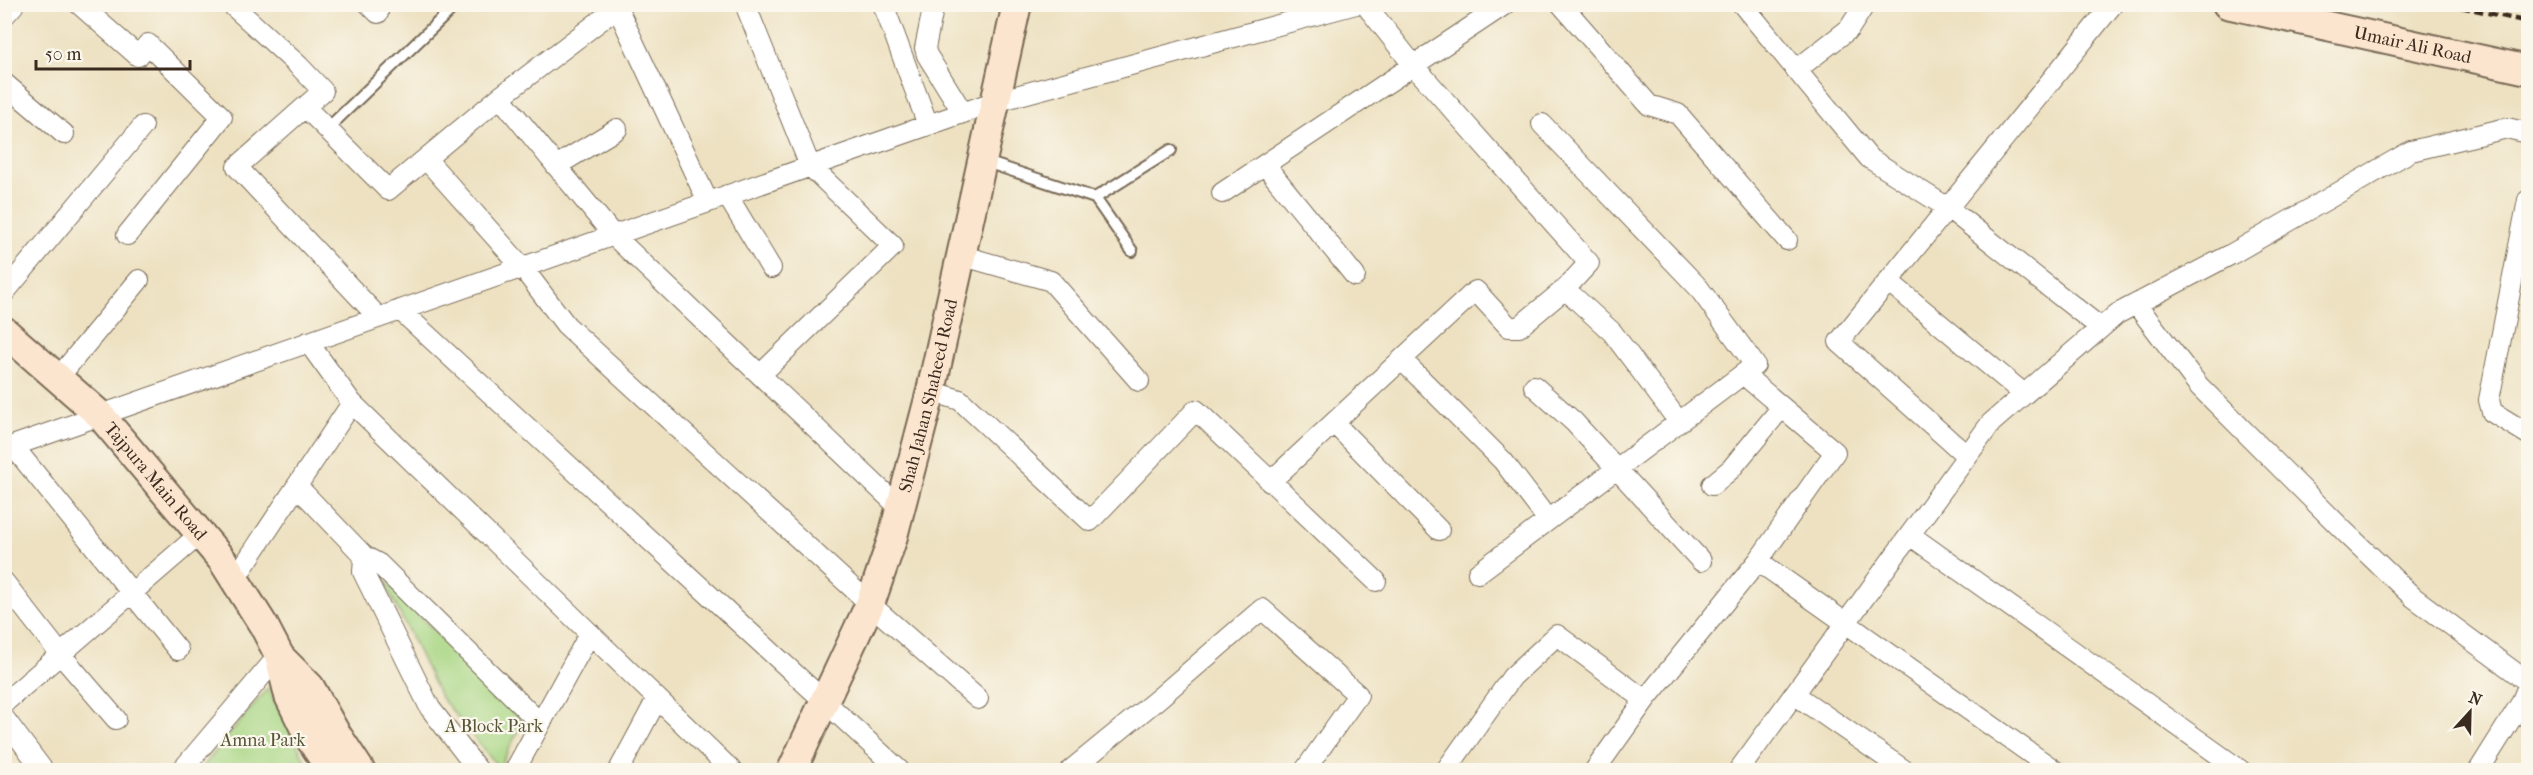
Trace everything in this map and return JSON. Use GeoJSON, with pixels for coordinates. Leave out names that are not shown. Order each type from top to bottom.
{"type":"FeatureCollection","features":[{"type":"Feature","properties":{"kind":"street"},"geometry":{"type":"LineString","coordinates":[[79,4],[138,56],[148,44],[222,117],[127,236]]}},
{"type":"Feature","properties":{"kind":"street"},"geometry":{"type":"LineString","coordinates":[[231,4],[299,66],[323,92],[237,167],[379,318]]}},
{"type":"Feature","properties":{"kind":"street"},"geometry":{"type":"LineString","coordinates":[[745,4],[810,166],[892,246],[760,375]]}},
{"type":"Feature","properties":{"kind":"street"},"geometry":{"type":"LineString","coordinates":[[882,4],[928,125]]}},
{"type":"Feature","properties":{"kind":"street"},"geometry":{"type":"LineString","coordinates":[[934,4],[925,48],[963,113]]}},
{"type":"Feature","properties":{"kind":"street","name":"Shah Jahan Shaheed Road"},"geometry":{"type":"LineString","coordinates":[[792,771],[870,604],[892,540],[931,391],[1017,4]]}},
{"type":"Feature","properties":{"kind":"street"},"geometry":{"type":"LineString","coordinates":[[178,650],[9,448],[994,102],[1296,12],[1356,4]]}},
{"type":"Feature","properties":{"kind":"street"},"geometry":{"type":"LineString","coordinates":[[1270,482],[1476,291],[1513,328],[1519,327],[1565,289],[1589,263],[1414,66],[1365,4]]}},
{"type":"Feature","properties":{"kind":"street"},"geometry":{"type":"LineString","coordinates":[[1561,4],[1649,105],[1678,114],[1787,240]]}},
{"type":"Feature","properties":{"kind":"street"},"geometry":{"type":"LineString","coordinates":[[1742,4],[1869,158],[1948,208],[2101,328]]}},
{"type":"Feature","properties":{"kind":"street"},"geometry":{"type":"LineString","coordinates":[[1796,70],[1849,29],[1865,4]]}},
{"type":"Feature","properties":{"kind":"street"},"geometry":{"type":"LineString","coordinates":[[1967,456],[1839,342],[2112,4]]}},
{"type":"Feature","properties":{"kind":"street","name":"Umair Ali Road"},"geometry":{"type":"LineString","coordinates":[[2227,4],[2529,70]]}},
{"type":"Feature","properties":{"kind":"street"},"geometry":{"type":"LineString","coordinates":[[1222,193],[1504,5]]}},
{"type":"Feature","properties":{"kind":"street"},"geometry":{"type":"LineString","coordinates":[[305,107],[388,190],[500,97],[620,6],[718,199],[771,268]]}},
{"type":"Feature","properties":{"kind":"street"},"geometry":{"type":"LineString","coordinates":[[4,83],[64,134]]}},
{"type":"Feature","properties":{"kind":"street"},"geometry":{"type":"LineString","coordinates":[[500,97],[613,235],[900,508]]}},
{"type":"Feature","properties":{"kind":"street"},"geometry":{"type":"LineString","coordinates":[[1478,573],[1755,365],[1698,287],[1542,124]]}},
{"type":"Feature","properties":{"kind":"street"},"geometry":{"type":"LineString","coordinates":[[4,293],[143,126]]}},
{"type":"Feature","properties":{"kind":"street"},"geometry":{"type":"LineString","coordinates":[[1746,768],[1794,694],[1991,423],[2118,314],[2230,255],[2412,151],[2506,128],[2529,133]]}},
{"type":"Feature","properties":{"kind":"street"},"geometry":{"type":"LineString","coordinates":[[556,166],[617,129]]}},
{"type":"Feature","properties":{"kind":"street"},"geometry":{"type":"LineString","coordinates":[[426,159],[522,267],[566,325],[870,604],[978,699]]}},
{"type":"Feature","properties":{"kind":"street"},"geometry":{"type":"LineString","coordinates":[[1265,165],[1355,276]]}},
{"type":"Feature","properties":{"kind":"street"},"geometry":{"type":"LineString","coordinates":[[2529,200],[2489,400],[2492,412],[2529,434]]}},
{"type":"Feature","properties":{"kind":"street"},"geometry":{"type":"LineString","coordinates":[[960,255],[1051,281],[1139,381]]}},
{"type":"Feature","properties":{"kind":"street"},"geometry":{"type":"LineString","coordinates":[[58,378],[139,280]]}},
{"type":"Feature","properties":{"kind":"street"},"geometry":{"type":"LineString","coordinates":[[1888,281],[2024,394]]}},
{"type":"Feature","properties":{"kind":"street"},"geometry":{"type":"LineString","coordinates":[[1565,289],[1612,332],[1679,422]]}},
{"type":"Feature","properties":{"kind":"street"},"geometry":{"type":"LineString","coordinates":[[2136,304],[2199,386],[2362,548],[2413,597],[2529,684],[2522,702],[2479,771]]}},
{"type":"Feature","properties":{"kind":"street"},"geometry":{"type":"LineString","coordinates":[[400,310],[899,771]]}},
{"type":"Feature","properties":{"kind":"street","name":"Tajpura Main Road"},"geometry":{"type":"LineString","coordinates":[[4,331],[100,415],[223,561],[264,626],[279,655],[289,696],[309,737],[332,771]]}},
{"type":"Feature","properties":{"kind":"street"},"geometry":{"type":"LineString","coordinates":[[308,342],[352,402],[731,771]]}},
{"type":"Feature","properties":{"kind":"street"},"geometry":{"type":"LineString","coordinates":[[1402,360],[1503,461],[1548,520]]}},
{"type":"Feature","properties":{"kind":"street"},"geometry":{"type":"LineString","coordinates":[[1595,771],[1645,700],[1758,561],[1835,452],[1743,374]]}},
{"type":"Feature","properties":{"kind":"street"},"geometry":{"type":"LineString","coordinates":[[1534,386],[1574,422],[1615,470],[1701,561]]}},
{"type":"Feature","properties":{"kind":"street"},"geometry":{"type":"LineString","coordinates":[[931,391],[960,400],[1090,521],[1196,410],[1376,580]]}},
{"type":"Feature","properties":{"kind":"street"},"geometry":{"type":"LineString","coordinates":[[235,579],[352,402]]}},
{"type":"Feature","properties":{"kind":"street"},"geometry":{"type":"LineString","coordinates":[[1712,485],[1731,469],[1782,406]]}},
{"type":"Feature","properties":{"kind":"street"},"geometry":{"type":"LineString","coordinates":[[1334,423],[1439,530]]}},
{"type":"Feature","properties":{"kind":"street"},"geometry":{"type":"LineString","coordinates":[[297,486],[364,556],[379,564],[540,723]]}},
{"type":"Feature","properties":{"kind":"street"},"geometry":{"type":"LineString","coordinates":[[4,703],[200,534]]}},
{"type":"Feature","properties":{"kind":"street"},"geometry":{"type":"LineString","coordinates":[[1910,535],[2240,771]]}},
{"type":"Feature","properties":{"kind":"street"},"geometry":{"type":"LineString","coordinates":[[364,556],[363,572],[430,708],[478,771]]}},
{"type":"Feature","properties":{"kind":"street"},"geometry":{"type":"LineString","coordinates":[[1758,561],[2054,771]]}},
{"type":"Feature","properties":{"kind":"street"},"geometry":{"type":"LineString","coordinates":[[4,582],[61,655],[116,719]]}},
{"type":"Feature","properties":{"kind":"street"},"geometry":{"type":"LineString","coordinates":[[1071,771],[1160,698],[1262,609],[1359,695],[1305,771]]}},
{"type":"Feature","properties":{"kind":"street"},"geometry":{"type":"LineString","coordinates":[[515,771],[590,633]]}},
{"type":"Feature","properties":{"kind":"street"},"geometry":{"type":"LineString","coordinates":[[1446,771],[1512,677],[1557,635],[1645,700]]}},
{"type":"Feature","properties":{"kind":"street"},"geometry":{"type":"LineString","coordinates":[[182,771],[279,655]]}},
{"type":"Feature","properties":{"kind":"street","name":"Tajpura Main Road"},"geometry":{"type":"LineString","coordinates":[[279,655],[310,687],[334,732],[360,771]]}},
{"type":"Feature","properties":{"kind":"street"},"geometry":{"type":"LineString","coordinates":[[1794,694],[1904,771]]}},
{"type":"Feature","properties":{"kind":"street"},"geometry":{"type":"LineString","coordinates":[[619,771],[657,699]]}},
{"type":"Feature","properties":{"kind":"street"},"geometry":{"type":"LineString","coordinates":[[4,718],[43,771]]}},
{"type":"Feature","properties":{"kind":"lane"},"geometry":{"type":"LineString","coordinates":[[327,129],[457,4]]}},
{"type":"Feature","properties":{"kind":"lane"},"geometry":{"type":"LineString","coordinates":[[1095,198],[1171,150]]}},
{"type":"Feature","properties":{"kind":"lane"},"geometry":{"type":"LineString","coordinates":[[982,160],[1095,198],[1132,251]]}},
{"type":"Feature","properties":{"kind":"green space","name":"A Block Park"},"geometry":{"type":"Polygon","coordinates":[[[382,577],[523,722],[499,768],[440,696],[382,577]]]}},
{"type":"Feature","properties":{"kind":"green space","name":"Amna Park"},"geometry":{"type":"Polygon","coordinates":[[[268,688],[310,770],[200,770],[268,688]]]}},
{"type":"Feature","properties":{"kind":"railway"},"geometry":{"type":"LineString","coordinates":[[2448,4],[2528,22]]}},
{"type":"Feature","properties":{"kind":"railway"},"geometry":{"type":"LineString","coordinates":[[2509,4],[2528,9]]}}]}
